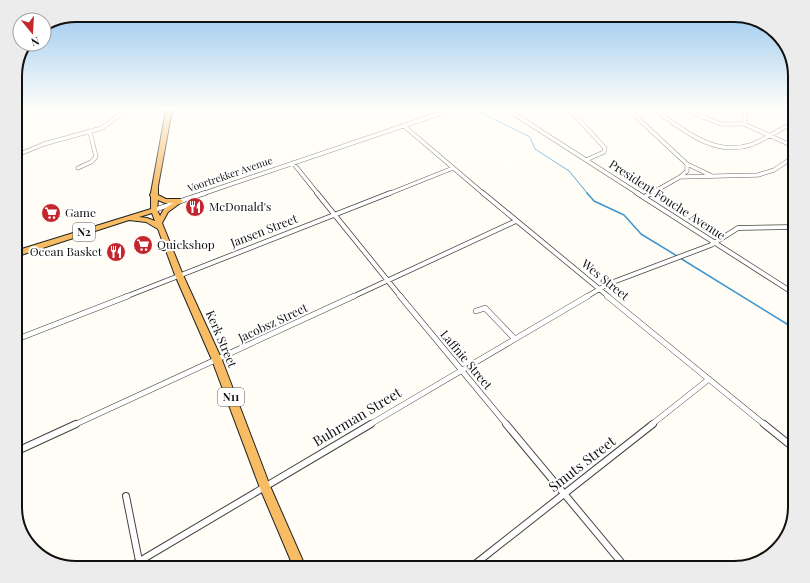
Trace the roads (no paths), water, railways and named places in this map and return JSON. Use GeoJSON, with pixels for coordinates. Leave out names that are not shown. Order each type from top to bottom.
{"type":"FeatureCollection","features":[{"type":"Feature","properties":{"kind":"highway","name":"N11"},"geometry":{"type":"LineString","coordinates":[[154,210],[153,196],[164,137]]}},
{"type":"Feature","properties":{"kind":"highway"},"geometry":{"type":"LineString","coordinates":[[133,217],[153,196],[165,201],[180,201]]}},
{"type":"Feature","properties":{"kind":"highway"},"geometry":{"type":"LineString","coordinates":[[124,219],[144,220],[159,225],[166,211],[180,201]]}},
{"type":"Feature","properties":{"kind":"highway","name":"Voortrekker Avenue"},"geometry":{"type":"LineString","coordinates":[[22,252],[154,210]]}},
{"type":"Feature","properties":{"kind":"highway","name":"Kerk Street"},"geometry":{"type":"LineString","coordinates":[[154,210],[179,275],[217,360],[265,488],[297,561]]}},
{"type":"Feature","properties":{"kind":"street"},"geometry":{"type":"LineString","coordinates":[[22,153],[44,144],[70,137]]}},
{"type":"Feature","properties":{"kind":"street"},"geometry":{"type":"LineString","coordinates":[[78,168],[93,161],[96,156],[91,137]]}},
{"type":"Feature","properties":{"kind":"street","name":"Voortrekker Avenue"},"geometry":{"type":"LineString","coordinates":[[154,210],[370,137]]}},
{"type":"Feature","properties":{"kind":"street","name":"Wes Street"},"geometry":{"type":"LineString","coordinates":[[417,137],[516,221],[788,444]]}},
{"type":"Feature","properties":{"kind":"street","name":"President Fouche Avenue"},"geometry":{"type":"LineString","coordinates":[[550,137],[788,290]]}},
{"type":"Feature","properties":{"kind":"street"},"geometry":{"type":"LineString","coordinates":[[586,160],[604,152],[605,148],[595,137]]}},
{"type":"Feature","properties":{"kind":"street"},"geometry":{"type":"LineString","coordinates":[[659,137],[687,164],[715,177]]}},
{"type":"Feature","properties":{"kind":"street"},"geometry":{"type":"LineString","coordinates":[[698,137],[705,142],[722,148],[744,146],[763,137]]}},
{"type":"Feature","properties":{"kind":"street"},"geometry":{"type":"LineString","coordinates":[[773,137],[788,144]]}},
{"type":"Feature","properties":{"kind":"street"},"geometry":{"type":"LineString","coordinates":[[680,177],[740,177],[764,174],[774,170],[788,161]]}},
{"type":"Feature","properties":{"kind":"street","name":"Laffnie Street"},"geometry":{"type":"LineString","coordinates":[[293,163],[388,281],[620,561]]}},
{"type":"Feature","properties":{"kind":"street"},"geometry":{"type":"LineString","coordinates":[[644,196],[680,177],[687,171],[687,164]]}},
{"type":"Feature","properties":{"kind":"street","name":"Jansen Street"},"geometry":{"type":"LineString","coordinates":[[22,337],[453,168]]}},
{"type":"Feature","properties":{"kind":"street","name":"Jacobsz Street"},"geometry":{"type":"LineString","coordinates":[[22,449],[516,221]]}},
{"type":"Feature","properties":{"kind":"street","name":"Buhrman Street"},"geometry":{"type":"LineString","coordinates":[[139,561],[265,488],[461,369],[608,284],[715,243],[722,237],[738,228],[788,227]]}},
{"type":"Feature","properties":{"kind":"street"},"geometry":{"type":"LineString","coordinates":[[476,311],[485,308],[514,338]]}},
{"type":"Feature","properties":{"kind":"street","name":"Smuts Street"},"geometry":{"type":"LineString","coordinates":[[479,561],[709,379]]}},
{"type":"Feature","properties":{"kind":"street"},"geometry":{"type":"LineString","coordinates":[[126,496],[139,561]]}},
{"type":"Feature","properties":{"kind":"waterway"},"geometry":{"type":"LineString","coordinates":[[530,137],[535,149],[569,171],[588,194]]}},
{"type":"Feature","properties":{"kind":"waterway"},"geometry":{"type":"LineString","coordinates":[[587,193],[594,201],[624,215],[641,234],[677,256]]}},
{"type":"Feature","properties":{"kind":"waterway"},"geometry":{"type":"LineString","coordinates":[[680,258],[788,325]]}},
{"type":"Feature","properties":{"kind":"place","name":"McDonald's"},"geometry":{"type":"Point","coordinates":[195,207]}},
{"type":"Feature","properties":{"kind":"place","name":"Game"},"geometry":{"type":"Point","coordinates":[51,213]}},
{"type":"Feature","properties":{"kind":"place","name":"Quickshop"},"geometry":{"type":"Point","coordinates":[143,245]}},
{"type":"Feature","properties":{"kind":"place","name":"Ocean Basket"},"geometry":{"type":"Point","coordinates":[116,252]}}]}
